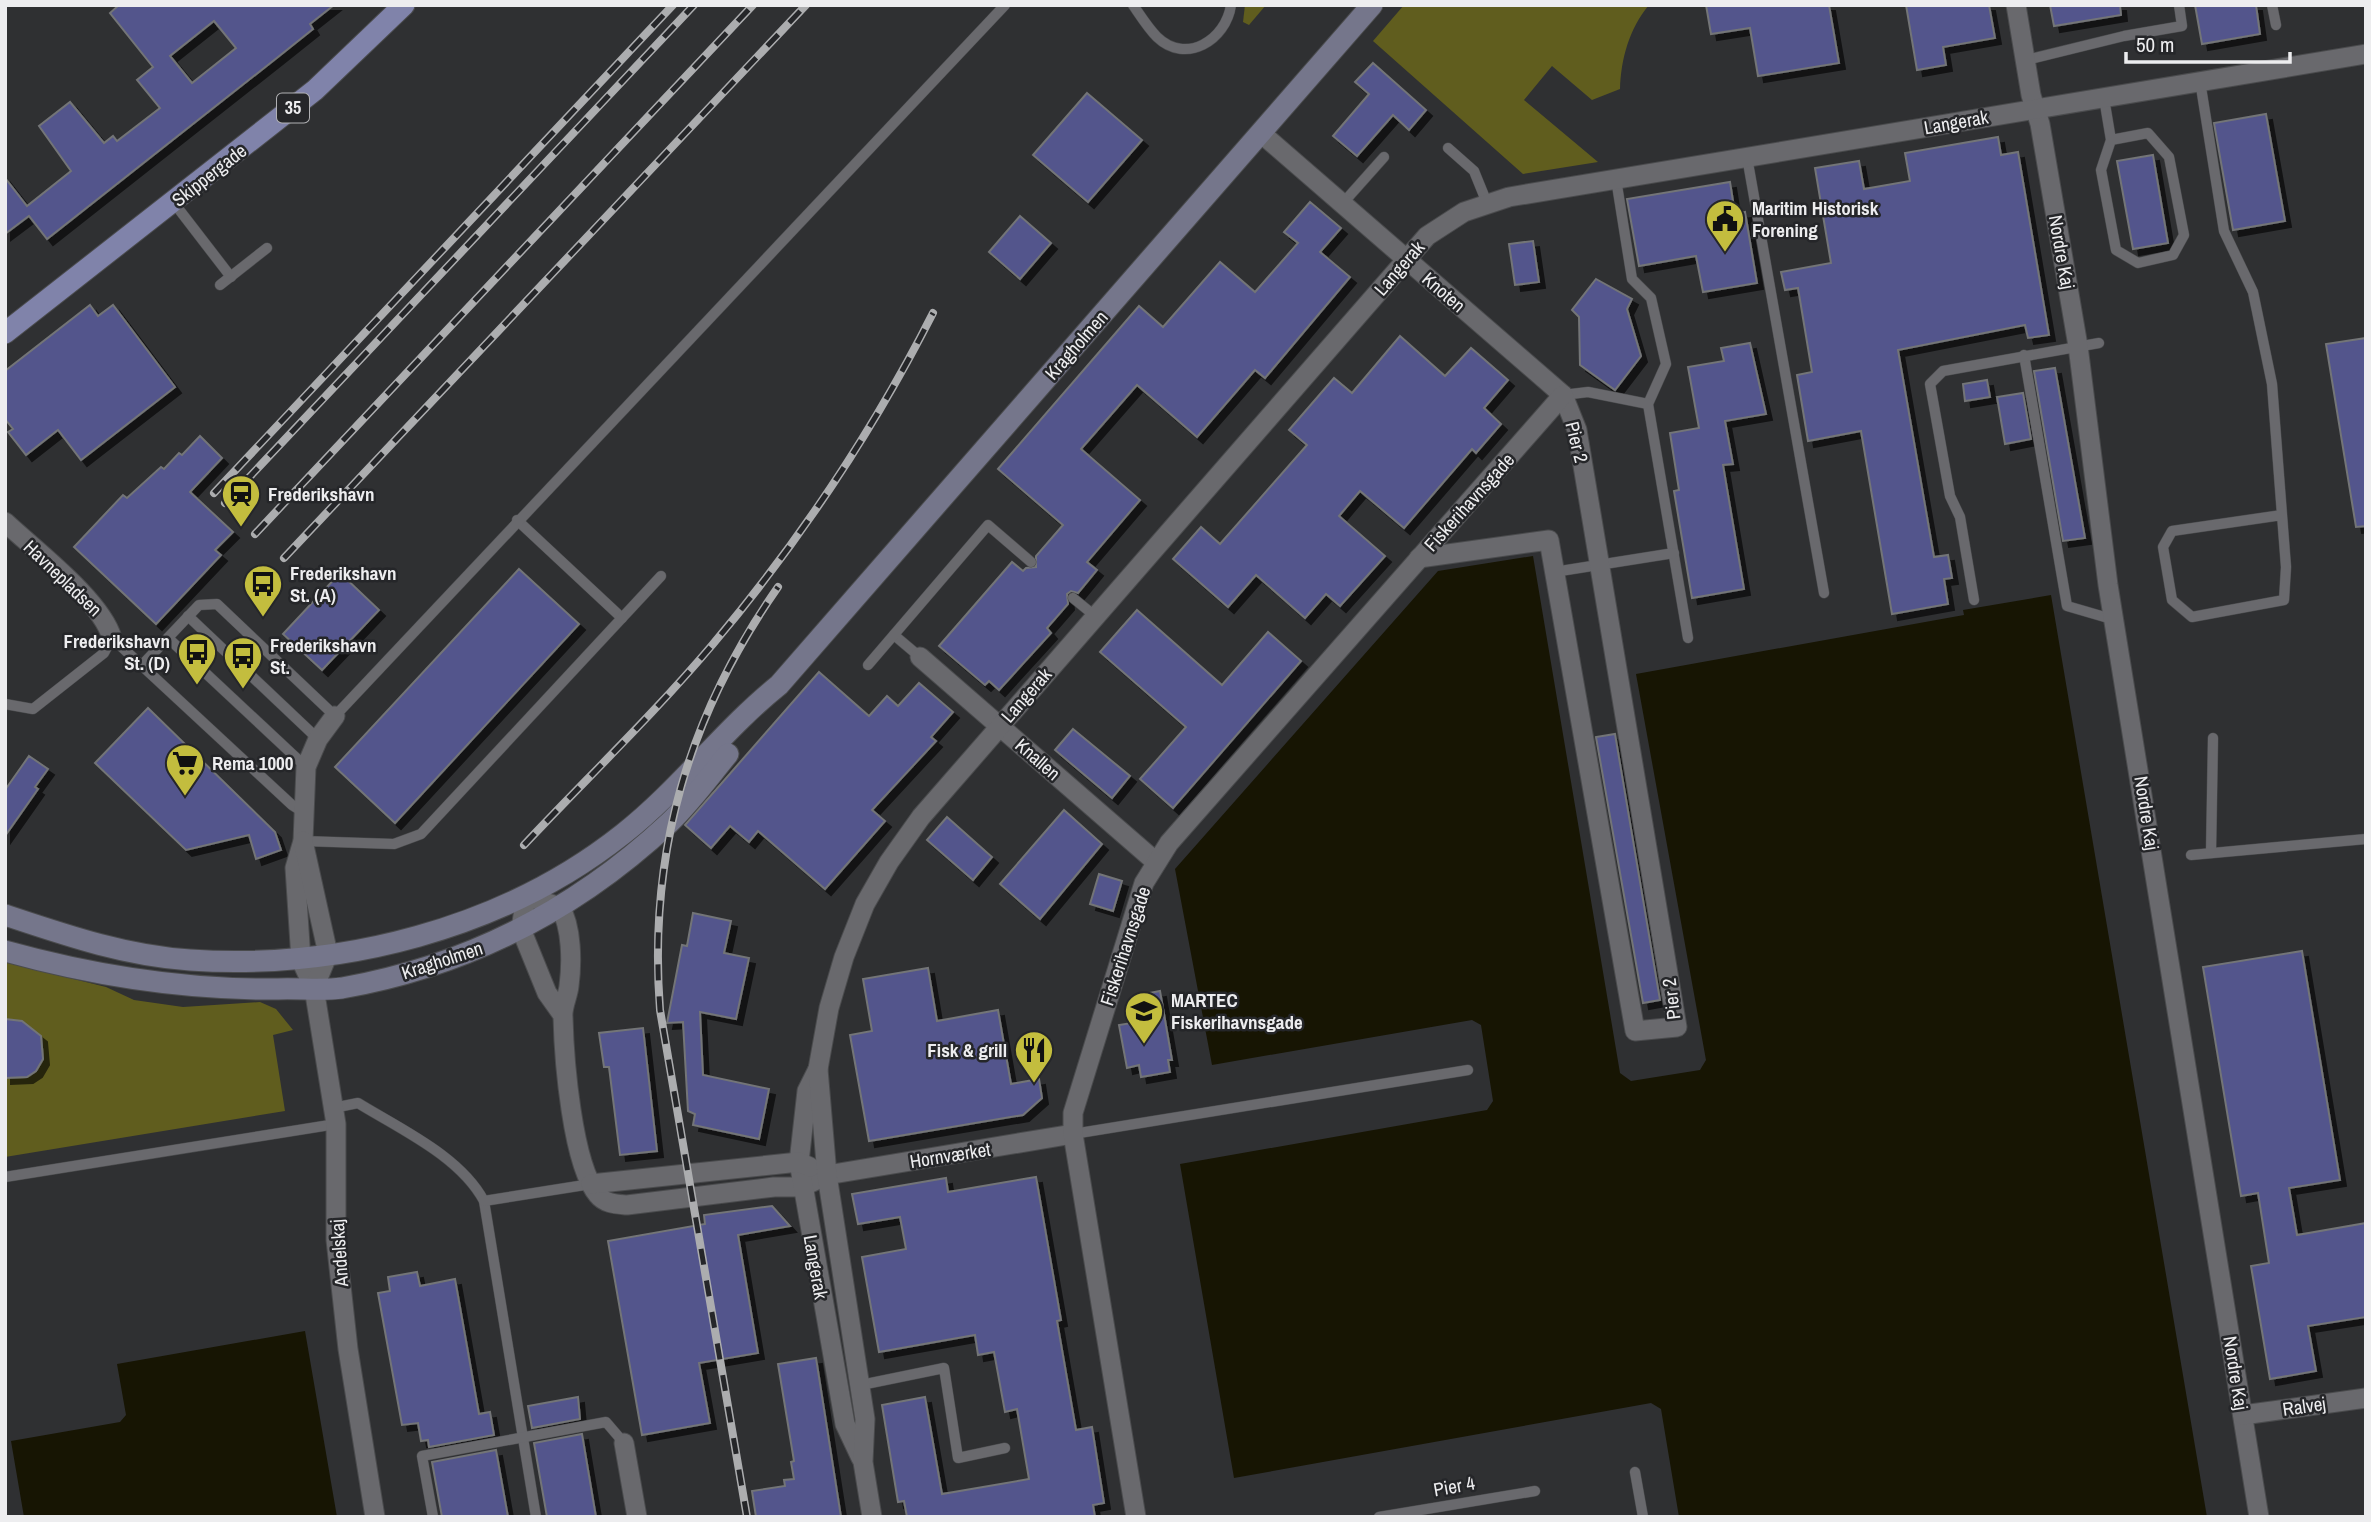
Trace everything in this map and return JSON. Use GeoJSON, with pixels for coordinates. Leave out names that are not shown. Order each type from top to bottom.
{"type":"FeatureCollection","features":[{"type":"Feature","properties":{"kind":"main road","name":"Skippergade"},"geometry":{"type":"LineString","coordinates":[[5,333],[315,90],[404,5]]}},
{"type":"Feature","properties":{"kind":"street","name":"Kragholmen"},"geometry":{"type":"LineString","coordinates":[[5,915],[78,939],[152,955],[189,960],[301,961],[377,946],[450,926],[526,896],[624,833],[680,785],[748,710],[779,685],[1373,5]]}},
{"type":"Feature","properties":{"kind":"street","name":"Nordre Kaj"},"geometry":{"type":"LineString","coordinates":[[2016,5],[2078,346],[2115,620],[2259,1517]]}},
{"type":"Feature","properties":{"kind":"street","name":"Langerak"},"geometry":{"type":"LineString","coordinates":[[872,1517],[863,1462],[865,1419],[861,1385],[827,1175],[818,1069],[829,1008],[844,957],[865,904],[889,862],[921,817],[1443,222],[1487,203],[1616,179],[2366,54]]}},
{"type":"Feature","properties":{"kind":"street","name":"Knoten"},"geometry":{"type":"LineString","coordinates":[[1262,134],[1563,395]]}},
{"type":"Feature","properties":{"kind":"street","name":"Fiskerihavnsgade"},"geometry":{"type":"LineString","coordinates":[[1136,1517],[1073,1135],[1073,1113],[1144,883],[1156,862],[1563,395]]}},
{"type":"Feature","properties":{"kind":"street","name":"Pier 2"},"geometry":{"type":"LineString","coordinates":[[1419,558],[1549,540],[1634,1031],[1677,1027],[1577,430],[1563,395]]}},
{"type":"Feature","properties":{"kind":"street","name":"Havnepladsen"},"geometry":{"type":"LineString","coordinates":[[5,522],[89,600],[107,622],[112,638]]}},
{"type":"Feature","properties":{"kind":"street","name":"Knallen"},"geometry":{"type":"LineString","coordinates":[[920,657],[1156,862]]}},
{"type":"Feature","properties":{"kind":"street","name":"Kragholmen"},"geometry":{"type":"LineString","coordinates":[[5,951],[65,967],[151,982],[243,989],[339,988],[418,970],[489,946],[560,907],[628,859],[671,821],[759,718],[779,685]]}},
{"type":"Feature","properties":{"kind":"street"},"geometry":{"type":"LineString","coordinates":[[314,988],[301,961],[295,868],[303,841],[306,768],[318,738],[335,716]]}},
{"type":"Feature","properties":{"kind":"street"},"geometry":{"type":"LineString","coordinates":[[303,841],[328,954],[314,988]]}},
{"type":"Feature","properties":{"kind":"street"},"geometry":{"type":"LineString","coordinates":[[562,1014],[547,993],[522,929],[526,896],[560,907],[568,927],[569,985],[562,1014],[577,1147],[591,1184],[799,1162],[827,1175]]}},
{"type":"Feature","properties":{"kind":"street","name":"Andelskaj"},"geometry":{"type":"LineString","coordinates":[[314,988],[334,1116],[336,1240],[348,1349],[375,1517]]}},
{"type":"Feature","properties":{"kind":"street","name":"Langerak"},"geometry":{"type":"LineString","coordinates":[[818,1069],[807,1091],[799,1162],[845,1424],[863,1462]]}},
{"type":"Feature","properties":{"kind":"street","name":"Hornværket"},"geometry":{"type":"LineString","coordinates":[[591,1184],[598,1197],[611,1203],[627,1205],[774,1187],[802,1187],[827,1175],[1073,1135]]}},
{"type":"Feature","properties":{"kind":"street","name":"Ralvej"},"geometry":{"type":"LineString","coordinates":[[2243,1415],[2366,1398]]}},
{"type":"Feature","properties":{"kind":"street"},"geometry":{"type":"LineString","coordinates":[[624,1443],[637,1517]]}},
{"type":"Feature","properties":{"kind":"lane"},"geometry":{"type":"LineString","coordinates":[[143,664],[200,605],[217,604],[335,716],[1005,5]]}},
{"type":"Feature","properties":{"kind":"lane"},"geometry":{"type":"LineString","coordinates":[[1133,5],[1158,38],[1173,47],[1190,49],[1206,45],[1220,34],[1229,19],[1231,5]]}},
{"type":"Feature","properties":{"kind":"lane"},"geometry":{"type":"LineString","coordinates":[[2025,60],[2124,36],[2182,26],[2179,5]]}},
{"type":"Feature","properties":{"kind":"lane"},"geometry":{"type":"LineString","coordinates":[[2272,5],[2276,25]]}},
{"type":"Feature","properties":{"kind":"lane"},"geometry":{"type":"LineString","coordinates":[[2200,81],[2224,231],[2253,292],[2272,384],[2286,567],[2284,600],[2192,617],[2172,600],[2163,547],[2172,530],[2282,515]]}},
{"type":"Feature","properties":{"kind":"lane"},"geometry":{"type":"LineString","coordinates":[[2104,97],[2110,139],[2101,170],[2116,250],[2138,263],[2173,255],[2184,235],[2169,157],[2148,134],[2110,139]]}},
{"type":"Feature","properties":{"kind":"lane"},"geometry":{"type":"LineString","coordinates":[[1448,148],[1474,171],[1487,203]]}},
{"type":"Feature","properties":{"kind":"lane"},"geometry":{"type":"LineString","coordinates":[[1343,204],[1384,157]]}},
{"type":"Feature","properties":{"kind":"lane"},"geometry":{"type":"LineString","coordinates":[[1747,157],[1824,593]]}},
{"type":"Feature","properties":{"kind":"lane"},"geometry":{"type":"LineString","coordinates":[[1616,179],[1632,279],[1651,298],[1666,364],[1648,404],[1688,638]]}},
{"type":"Feature","properties":{"kind":"lane"},"geometry":{"type":"LineString","coordinates":[[174,202],[231,277]]}},
{"type":"Feature","properties":{"kind":"lane"},"geometry":{"type":"LineString","coordinates":[[220,285],[267,248]]}},
{"type":"Feature","properties":{"kind":"lane"},"geometry":{"type":"LineString","coordinates":[[1974,600],[1960,517],[1950,496],[1930,384],[1943,371],[2099,343]]}},
{"type":"Feature","properties":{"kind":"lane"},"geometry":{"type":"LineString","coordinates":[[2024,355],[2067,606],[2115,620]]}},
{"type":"Feature","properties":{"kind":"lane"},"geometry":{"type":"LineString","coordinates":[[1563,395],[1587,392],[1648,404]]}},
{"type":"Feature","properties":{"kind":"lane"},"geometry":{"type":"LineString","coordinates":[[517,520],[622,618]]}},
{"type":"Feature","properties":{"kind":"lane"},"geometry":{"type":"LineString","coordinates":[[868,665],[988,525],[1031,562]]}},
{"type":"Feature","properties":{"kind":"lane"},"geometry":{"type":"LineString","coordinates":[[1554,572],[1674,553]]}},
{"type":"Feature","properties":{"kind":"lane"},"geometry":{"type":"LineString","coordinates":[[303,841],[394,844],[421,834],[661,576]]}},
{"type":"Feature","properties":{"kind":"lane"},"geometry":{"type":"LineString","coordinates":[[1073,598],[1095,617]]}},
{"type":"Feature","properties":{"kind":"lane"},"geometry":{"type":"LineString","coordinates":[[188,616],[318,738]]}},
{"type":"Feature","properties":{"kind":"lane"},"geometry":{"type":"LineString","coordinates":[[894,635],[920,657]]}},
{"type":"Feature","properties":{"kind":"lane"},"geometry":{"type":"LineString","coordinates":[[5,705],[33,709],[104,653],[112,638],[292,805],[305,813]]}},
{"type":"Feature","properties":{"kind":"lane"},"geometry":{"type":"LineString","coordinates":[[168,638],[306,768]]}},
{"type":"Feature","properties":{"kind":"lane"},"geometry":{"type":"LineString","coordinates":[[2211,853],[2213,738]]}},
{"type":"Feature","properties":{"kind":"lane"},"geometry":{"type":"LineString","coordinates":[[2191,855],[2366,839]]}},
{"type":"Feature","properties":{"kind":"lane"},"geometry":{"type":"LineString","coordinates":[[1073,1135],[1468,1070]]}},
{"type":"Feature","properties":{"kind":"lane"},"geometry":{"type":"LineString","coordinates":[[5,1177],[334,1116],[358,1103],[394,1125],[456,1166],[476,1186],[484,1201],[536,1517]]}},
{"type":"Feature","properties":{"kind":"lane"},"geometry":{"type":"LineString","coordinates":[[484,1201],[591,1184]]}},
{"type":"Feature","properties":{"kind":"lane"},"geometry":{"type":"LineString","coordinates":[[861,1385],[944,1368],[958,1458],[1005,1448]]}},
{"type":"Feature","properties":{"kind":"lane"},"geometry":{"type":"LineString","coordinates":[[433,1517],[422,1456],[606,1422],[624,1443]]}},
{"type":"Feature","properties":{"kind":"lane"},"geometry":{"type":"LineString","coordinates":[[1635,1472],[1643,1517]]}},
{"type":"Feature","properties":{"kind":"lane","name":"Pier 4"},"geometry":{"type":"LineString","coordinates":[[1380,1517],[1535,1491]]}},
{"type":"Feature","properties":{"kind":"shaded area"},"geometry":{"type":"Polygon","coordinates":[[[1245,5],[1266,5],[1249,25],[1243,22],[1245,5]]]}},
{"type":"Feature","properties":{"kind":"shaded area"},"geometry":{"type":"Polygon","coordinates":[[[1404,5],[1649,5],[1636,24],[1627,45],[1620,89],[1592,100],[1552,66],[1524,100],[1598,162],[1523,174],[1373,41],[1404,5]]]}},
{"type":"Feature","properties":{"kind":"shaded area"},"geometry":{"type":"Polygon","coordinates":[[[1533,556],[1620,1073],[1631,1081],[1700,1070],[1706,1060],[1636,674],[1964,615],[1963,610],[2051,595],[2207,1517],[1679,1517],[1661,1409],[1651,1403],[1234,1478],[1180,1164],[1487,1110],[1493,1101],[1481,1025],[1472,1020],[1212,1065],[1175,869],[1438,571],[1533,556]]]}},
{"type":"Feature","properties":{"kind":"shaded area"},"geometry":{"type":"Polygon","coordinates":[[[5,962],[106,987],[134,1000],[183,1007],[260,1002],[276,1009],[293,1030],[273,1035],[285,1111],[5,1157],[5,962]]]}},
{"type":"Feature","properties":{"kind":"shaded area"},"geometry":{"type":"Polygon","coordinates":[[[305,1331],[337,1517],[24,1517],[11,1441],[120,1422],[126,1415],[117,1364],[305,1331]]]}},
{"type":"Feature","properties":{"kind":"building"},"geometry":{"type":"Polygon","coordinates":[[[119,5],[334,5],[310,24],[313,29],[47,239],[29,216],[5,234],[5,178],[27,206],[71,171],[39,126],[70,102],[104,143],[113,136],[117,141],[160,108],[137,80],[153,67],[110,13],[119,5]],[[214,21],[170,56],[192,83],[236,48],[214,21]]]}},
{"type":"Feature","properties":{"kind":"building"},"geometry":{"type":"Polygon","coordinates":[[[1706,5],[1829,5],[1839,63],[1758,76],[1750,28],[1711,34],[1706,5]]]}},
{"type":"Feature","properties":{"kind":"building"},"geometry":{"type":"Polygon","coordinates":[[[1906,5],[1989,5],[1995,38],[1943,47],[1946,65],[1917,70],[1906,5]]]}},
{"type":"Feature","properties":{"kind":"building"},"geometry":{"type":"Polygon","coordinates":[[[2050,5],[2120,5],[2121,15],[2054,26],[2050,5]]]}},
{"type":"Feature","properties":{"kind":"building"},"geometry":{"type":"Polygon","coordinates":[[[2195,5],[2256,5],[2260,34],[2202,44],[2195,5]]]}},
{"type":"Feature","properties":{"kind":"building"},"geometry":{"type":"Polygon","coordinates":[[[1373,63],[1426,110],[1409,130],[1393,115],[1357,156],[1333,136],[1369,94],[1355,82],[1373,63]]]}},
{"type":"Feature","properties":{"kind":"building"},"geometry":{"type":"Polygon","coordinates":[[[1087,93],[1142,140],[1088,202],[1033,155],[1087,93]]]}},
{"type":"Feature","properties":{"kind":"building"},"geometry":{"type":"Polygon","coordinates":[[[2266,114],[2285,221],[2233,230],[2214,123],[2266,114]]]}},
{"type":"Feature","properties":{"kind":"building"},"geometry":{"type":"Polygon","coordinates":[[[1998,137],[2001,155],[2018,152],[2049,335],[2028,338],[2025,325],[1898,350],[1934,557],[1948,555],[1952,578],[1944,579],[1948,604],[1892,614],[1861,431],[1808,441],[1797,375],[1812,372],[1798,288],[1785,290],[1781,272],[1831,263],[1815,168],[1859,161],[1864,189],[1910,181],[1905,153],[1998,137]]]}},
{"type":"Feature","properties":{"kind":"building"},"geometry":{"type":"Polygon","coordinates":[[[2153,155],[2168,243],[2133,249],[2117,161],[2153,155]]]}},
{"type":"Feature","properties":{"kind":"building"},"geometry":{"type":"Polygon","coordinates":[[[1730,182],[1735,214],[1745,212],[1757,283],[1703,292],[1696,256],[1639,266],[1627,199],[1730,182]]]}},
{"type":"Feature","properties":{"kind":"building"},"geometry":{"type":"Polygon","coordinates":[[[1310,202],[1341,228],[1320,252],[1350,277],[1265,378],[1255,370],[1197,437],[1137,385],[1081,449],[1140,500],[1087,562],[1097,570],[1078,593],[1071,591],[1067,594],[1068,604],[1047,628],[1051,633],[999,690],[989,681],[985,685],[939,646],[1012,562],[1023,571],[1036,567],[1036,556],[1063,525],[998,469],[1139,306],[1163,327],[1220,262],[1255,292],[1298,243],[1284,232],[1310,202]]]}},
{"type":"Feature","properties":{"kind":"building"},"geometry":{"type":"Polygon","coordinates":[[[1020,216],[1051,243],[1020,279],[989,252],[1020,216]]]}},
{"type":"Feature","properties":{"kind":"building"},"geometry":{"type":"Polygon","coordinates":[[[1533,241],[1539,282],[1515,285],[1509,244],[1533,241]]]}},
{"type":"Feature","properties":{"kind":"building"},"geometry":{"type":"Polygon","coordinates":[[[1596,279],[1632,299],[1627,309],[1641,356],[1615,390],[1580,365],[1579,317],[1572,310],[1596,279]]]}},
{"type":"Feature","properties":{"kind":"building"},"geometry":{"type":"Polygon","coordinates":[[[90,305],[98,316],[113,305],[175,387],[81,460],[58,430],[26,455],[8,432],[13,429],[5,419],[5,371],[90,305]]]}},
{"type":"Feature","properties":{"kind":"building"},"geometry":{"type":"Polygon","coordinates":[[[1400,336],[1445,376],[1471,348],[1508,380],[1484,408],[1501,424],[1476,453],[1472,449],[1404,528],[1360,491],[1339,516],[1385,556],[1340,606],[1326,594],[1305,618],[1256,575],[1228,607],[1173,559],[1201,527],[1220,544],[1307,445],[1289,430],[1334,378],[1352,393],[1400,336]]]}},
{"type":"Feature","properties":{"kind":"building"},"geometry":{"type":"Polygon","coordinates":[[[2366,338],[2366,526],[2356,527],[2326,344],[2366,338]]]}},
{"type":"Feature","properties":{"kind":"building"},"geometry":{"type":"Polygon","coordinates":[[[1750,343],[1766,414],[1725,421],[1733,464],[1723,465],[1744,589],[1692,598],[1674,491],[1679,490],[1670,433],[1699,428],[1688,367],[1724,361],[1721,348],[1750,343]]]}},
{"type":"Feature","properties":{"kind":"building"},"geometry":{"type":"Polygon","coordinates":[[[2055,368],[2085,538],[2063,541],[2034,371],[2055,368]]]}},
{"type":"Feature","properties":{"kind":"building"},"geometry":{"type":"Polygon","coordinates":[[[1987,380],[1990,397],[1965,401],[1963,384],[1987,380]]]}},
{"type":"Feature","properties":{"kind":"building"},"geometry":{"type":"Polygon","coordinates":[[[2023,393],[2031,439],[2005,444],[1997,397],[2023,393]]]}},
{"type":"Feature","properties":{"kind":"building"},"geometry":{"type":"Polygon","coordinates":[[[200,436],[222,458],[190,492],[233,532],[215,550],[221,555],[156,624],[74,547],[123,495],[127,498],[161,467],[164,469],[179,453],[182,455],[200,436]]]}},
{"type":"Feature","properties":{"kind":"building"},"geometry":{"type":"Polygon","coordinates":[[[519,569],[579,624],[395,823],[335,767],[519,569]]]}},
{"type":"Feature","properties":{"kind":"building"},"geometry":{"type":"Polygon","coordinates":[[[340,573],[379,610],[322,670],[283,634],[340,573]]]}},
{"type":"Feature","properties":{"kind":"building"},"geometry":{"type":"Polygon","coordinates":[[[1137,610],[1222,685],[1268,632],[1301,661],[1173,808],[1140,779],[1186,727],[1100,652],[1137,610]]]}},
{"type":"Feature","properties":{"kind":"building"},"geometry":{"type":"Polygon","coordinates":[[[819,672],[869,716],[887,696],[898,706],[919,683],[953,712],[931,737],[936,741],[872,810],[885,821],[825,889],[758,831],[749,842],[730,826],[711,848],[685,825],[819,672]]]}},
{"type":"Feature","properties":{"kind":"building","name":"Rema 1000"},"geometry":{"type":"Polygon","coordinates":[[[148,708],[275,832],[281,850],[256,859],[249,835],[186,850],[95,763],[148,708]]]}},
{"type":"Feature","properties":{"kind":"building"},"geometry":{"type":"Polygon","coordinates":[[[1073,729],[1130,776],[1112,798],[1055,750],[1073,729]]]}},
{"type":"Feature","properties":{"kind":"building"},"geometry":{"type":"Polygon","coordinates":[[[1615,734],[1660,1000],[1643,1003],[1596,737],[1615,734]]]}},
{"type":"Feature","properties":{"kind":"building"},"geometry":{"type":"Polygon","coordinates":[[[29,756],[48,769],[35,787],[38,789],[5,836],[5,790],[29,756]]]}},
{"type":"Feature","properties":{"kind":"building"},"geometry":{"type":"Polygon","coordinates":[[[1064,810],[1102,844],[1040,919],[1000,884],[1064,810]]]}},
{"type":"Feature","properties":{"kind":"building"},"geometry":{"type":"Polygon","coordinates":[[[947,817],[992,857],[973,880],[927,840],[947,817]]]}},
{"type":"Feature","properties":{"kind":"building"},"geometry":{"type":"Polygon","coordinates":[[[1099,874],[1122,881],[1113,911],[1090,904],[1099,874]]]}},
{"type":"Feature","properties":{"kind":"building"},"geometry":{"type":"Polygon","coordinates":[[[693,913],[731,921],[724,953],[749,958],[736,1019],[700,1012],[703,1075],[769,1089],[759,1139],[693,1125],[695,1114],[688,1111],[683,1022],[667,1023],[682,945],[687,946],[693,913]]]}},
{"type":"Feature","properties":{"kind":"building"},"geometry":{"type":"Polygon","coordinates":[[[2302,951],[2340,1180],[2289,1188],[2297,1235],[2366,1223],[2366,1317],[2308,1326],[2316,1371],[2270,1379],[2251,1266],[2269,1263],[2258,1193],[2241,1196],[2203,967],[2302,951]]]}},
{"type":"Feature","properties":{"kind":"building"},"geometry":{"type":"Polygon","coordinates":[[[928,968],[937,1021],[998,1010],[1011,1084],[1039,1079],[1042,1098],[1023,1115],[869,1141],[850,1035],[872,1031],[863,979],[928,968]]]}},
{"type":"Feature","properties":{"kind":"building"},"geometry":{"type":"Polygon","coordinates":[[[1160,991],[1172,1060],[1168,1060],[1170,1072],[1141,1077],[1139,1065],[1127,1068],[1119,1025],[1138,1022],[1134,996],[1160,991]]]}},
{"type":"Feature","properties":{"kind":"building"},"geometry":{"type":"Polygon","coordinates":[[[5,1019],[22,1021],[41,1036],[43,1059],[36,1071],[27,1077],[5,1078],[5,1019]]]}},
{"type":"Feature","properties":{"kind":"building"},"geometry":{"type":"Polygon","coordinates":[[[643,1028],[657,1151],[620,1155],[609,1067],[604,1067],[599,1033],[643,1028]]]}},
{"type":"Feature","properties":{"kind":"building"},"geometry":{"type":"Polygon","coordinates":[[[1036,1177],[1061,1320],[1057,1321],[1076,1430],[1092,1427],[1104,1503],[1093,1505],[1095,1517],[907,1517],[904,1501],[898,1502],[882,1405],[925,1397],[942,1494],[1029,1479],[1017,1409],[1005,1412],[994,1352],[978,1355],[975,1335],[879,1352],[862,1257],[906,1249],[900,1217],[858,1224],[852,1194],[946,1178],[948,1192],[1036,1177]]]}},
{"type":"Feature","properties":{"kind":"building"},"geometry":{"type":"Polygon","coordinates":[[[772,1206],[790,1226],[738,1235],[758,1353],[699,1363],[710,1423],[642,1435],[608,1241],[705,1224],[704,1215],[772,1206]]]}},
{"type":"Feature","properties":{"kind":"building"},"geometry":{"type":"Polygon","coordinates":[[[417,1272],[420,1286],[455,1279],[479,1414],[490,1412],[494,1435],[429,1447],[428,1440],[421,1441],[418,1423],[402,1425],[378,1293],[390,1291],[388,1277],[417,1272]]]}},
{"type":"Feature","properties":{"kind":"building"},"geometry":{"type":"Polygon","coordinates":[[[816,1358],[841,1517],[756,1517],[752,1491],[785,1486],[784,1480],[794,1479],[791,1462],[794,1461],[778,1364],[816,1358]]]}},
{"type":"Feature","properties":{"kind":"building"},"geometry":{"type":"Polygon","coordinates":[[[578,1397],[580,1419],[532,1428],[528,1406],[578,1397]]]}},
{"type":"Feature","properties":{"kind":"building"},"geometry":{"type":"Polygon","coordinates":[[[582,1434],[596,1517],[547,1517],[534,1443],[582,1434]]]}},
{"type":"Feature","properties":{"kind":"building"},"geometry":{"type":"Polygon","coordinates":[[[496,1450],[508,1517],[442,1517],[432,1462],[496,1450]]]}},
{"type":"Feature","properties":{"kind":"railway"},"geometry":{"type":"LineString","coordinates":[[214,493],[673,5]]}},
{"type":"Feature","properties":{"kind":"railway"},"geometry":{"type":"LineString","coordinates":[[225,503],[694,5]]}},
{"type":"Feature","properties":{"kind":"railway"},"geometry":{"type":"LineString","coordinates":[[255,534],[753,5]]}},
{"type":"Feature","properties":{"kind":"railway"},"geometry":{"type":"LineString","coordinates":[[284,558],[806,5]]}},
{"type":"Feature","properties":{"kind":"railway"},"geometry":{"type":"LineString","coordinates":[[524,845],[691,670],[775,566],[859,443],[933,313]]}},
{"type":"Feature","properties":{"kind":"railway"},"geometry":{"type":"LineString","coordinates":[[747,1517],[660,1010],[658,952],[668,841],[698,736],[720,685],[778,587]]}},
{"type":"Feature","properties":{"kind":"place","name":"Maritim Historisk Forening"},"geometry":{"type":"Point","coordinates":[1725,253]}},
{"type":"Feature","properties":{"kind":"place","name":"Frederikshavn"},"geometry":{"type":"Point","coordinates":[241,528]}},
{"type":"Feature","properties":{"kind":"place","name":"Frederikshavn St. (A)"},"geometry":{"type":"Point","coordinates":[263,618]}},
{"type":"Feature","properties":{"kind":"place","name":"Frederikshavn St. (D)"},"geometry":{"type":"Point","coordinates":[197,686]}},
{"type":"Feature","properties":{"kind":"place","name":"Frederikshavn St."},"geometry":{"type":"Point","coordinates":[243,690]}},
{"type":"Feature","properties":{"kind":"place","name":"Rema 1000"},"geometry":{"type":"Point","coordinates":[185,797]}},
{"type":"Feature","properties":{"kind":"place","name":"MARTEC Fiskerihavnsgade"},"geometry":{"type":"Point","coordinates":[1144,1045]}},
{"type":"Feature","properties":{"kind":"place","name":"Fisk & grill"},"geometry":{"type":"Point","coordinates":[1034,1084]}}]}
